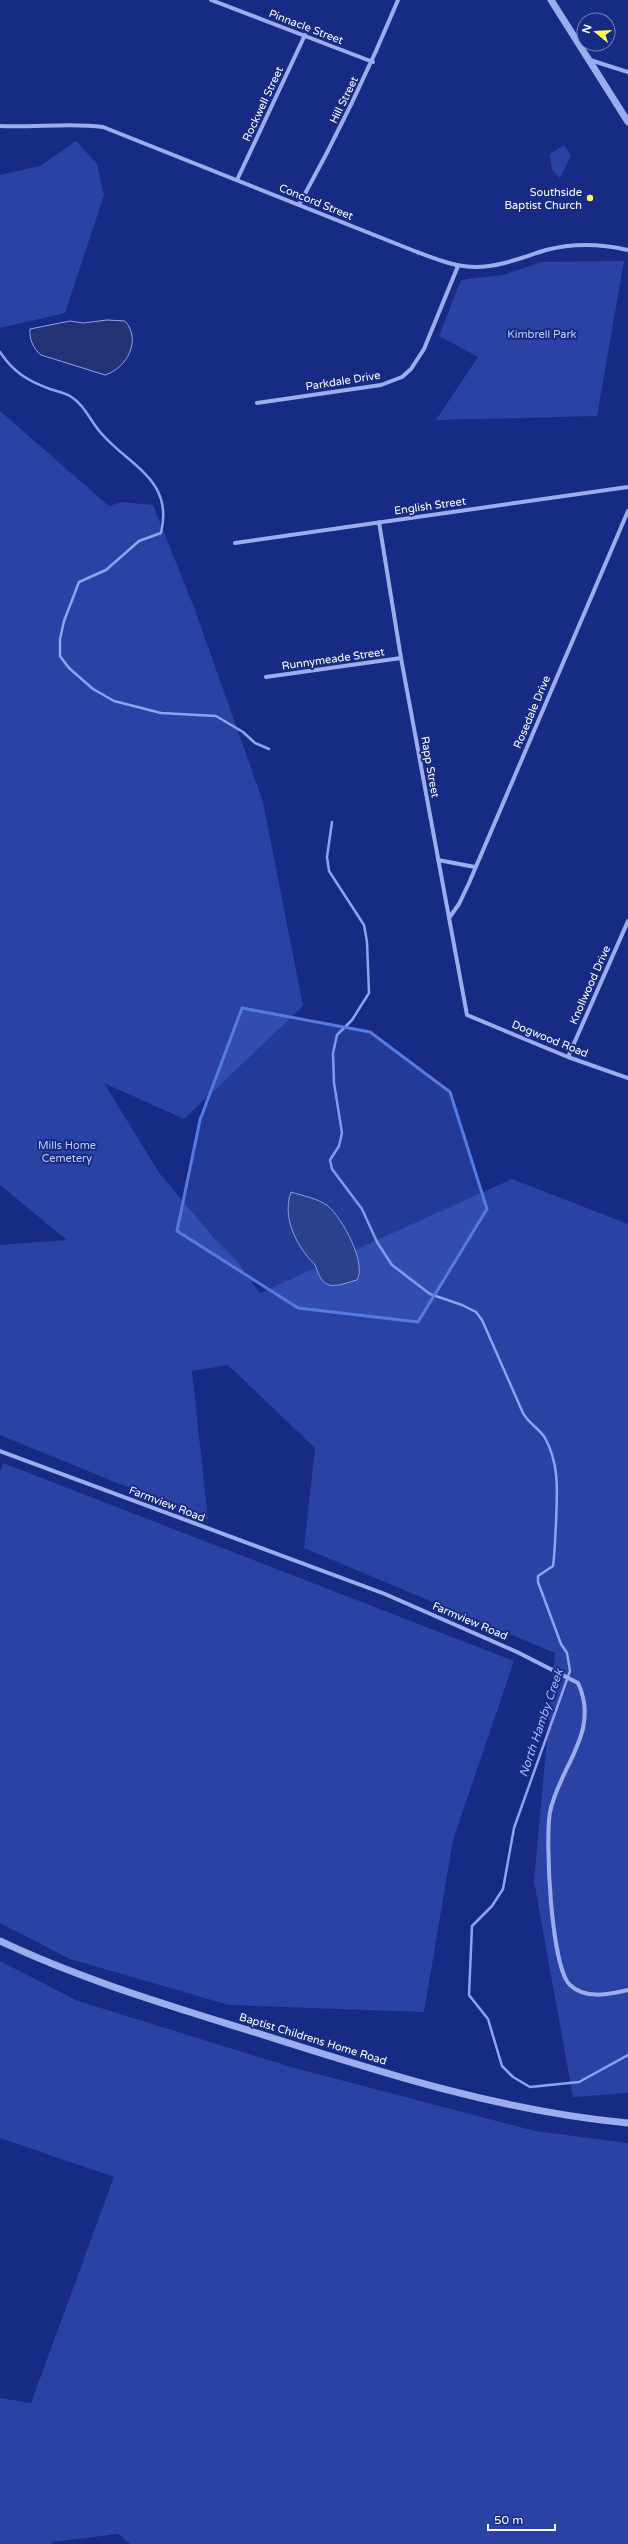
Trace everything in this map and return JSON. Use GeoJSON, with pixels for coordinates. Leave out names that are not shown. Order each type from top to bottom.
{"type":"FeatureCollection","features":[{"type":"Feature","properties":{"kind":"street","name":"Pinnacle Street"},"geometry":{"type":"LineString","coordinates":[[211,0],[373,62]]}},
{"type":"Feature","properties":{"kind":"street","name":"Hill Street"},"geometry":{"type":"LineString","coordinates":[[299,205],[328,154],[373,62],[398,0]]}},
{"type":"Feature","properties":{"kind":"street"},"geometry":{"type":"LineString","coordinates":[[551,0],[628,122]]}},
{"type":"Feature","properties":{"kind":"street","name":"Rockwell Street"},"geometry":{"type":"LineString","coordinates":[[237,180],[305,36]]}},
{"type":"Feature","properties":{"kind":"street"},"geometry":{"type":"LineString","coordinates":[[588,59],[628,72]]}},
{"type":"Feature","properties":{"kind":"street","name":"Concord Street"},"geometry":{"type":"LineString","coordinates":[[0,126],[24,128],[91,125],[104,127],[417,252],[458,266],[489,266],[548,250],[574,246],[591,245],[628,250]]}},
{"type":"Feature","properties":{"kind":"street","name":"Parkdale Drive"},"geometry":{"type":"LineString","coordinates":[[257,403],[381,385],[402,377],[411,369],[424,349],[458,266]]}},
{"type":"Feature","properties":{"kind":"street","name":"English Street"},"geometry":{"type":"LineString","coordinates":[[235,543],[628,487]]}},
{"type":"Feature","properties":{"kind":"street","name":"Rosedale Drive"},"geometry":{"type":"LineString","coordinates":[[449,918],[460,904],[628,511]]}},
{"type":"Feature","properties":{"kind":"street","name":"Rapp Street"},"geometry":{"type":"LineString","coordinates":[[379,522],[401,658],[467,1015]]}},
{"type":"Feature","properties":{"kind":"street","name":"Runnymeade Street"},"geometry":{"type":"LineString","coordinates":[[266,677],[401,658]]}},
{"type":"Feature","properties":{"kind":"street"},"geometry":{"type":"LineString","coordinates":[[438,860],[476,867]]}},
{"type":"Feature","properties":{"kind":"street","name":"Knollwood Drive"},"geometry":{"type":"LineString","coordinates":[[568,1057],[628,921]]}},
{"type":"Feature","properties":{"kind":"street","name":"Dogwood Road"},"geometry":{"type":"LineString","coordinates":[[467,1015],[568,1057],[628,1078]]}},
{"type":"Feature","properties":{"kind":"street","name":"Farmview Road"},"geometry":{"type":"LineString","coordinates":[[0,1451],[385,1594],[517,1652],[561,1673],[578,1683],[582,1690],[585,1711],[580,1742],[553,1805],[548,1833],[548,1860],[560,1966],[570,1985],[579,1992],[591,1996],[628,1990]]}},
{"type":"Feature","properties":{"kind":"street","name":"Baptist Childrens Home Road"},"geometry":{"type":"LineString","coordinates":[[0,1941],[33,1957],[115,1987],[436,2088],[503,2104],[566,2116],[628,2123]]}},
{"type":"Feature","properties":{"kind":"highlighted area"},"geometry":{"type":"Polygon","coordinates":[[[242,1008],[370,1032],[450,1092],[487,1209],[418,1322],[298,1308],[177,1231],[200,1120],[242,1008]]]}},
{"type":"Feature","properties":{"kind":"green space"},"geometry":{"type":"Polygon","coordinates":[[[76,141],[97,164],[104,195],[65,313],[0,328],[0,175],[40,166],[76,141]]]}},
{"type":"Feature","properties":{"kind":"green space"},"geometry":{"type":"Polygon","coordinates":[[[564,145],[571,155],[560,178],[552,170],[550,154],[564,145]]]}},
{"type":"Feature","properties":{"kind":"green space","name":"Kimbrell Park"},"geometry":{"type":"Polygon","coordinates":[[[624,261],[597,416],[436,420],[478,357],[439,336],[461,280],[503,275],[542,262],[624,261]]]}},
{"type":"Feature","properties":{"kind":"green space","name":"Mills Home Cemetery"},"geometry":{"type":"Polygon","coordinates":[[[0,411],[109,506],[122,502],[153,505],[195,610],[263,802],[303,1006],[184,1119],[104,1083],[160,1174],[214,1238],[236,1260],[260,1293],[512,1179],[628,1224],[628,2093],[573,2097],[534,1881],[555,1653],[304,1548],[315,1448],[228,1365],[192,1371],[208,1520],[0,1435],[0,1245],[67,1240],[0,1185],[0,411]]]}},
{"type":"Feature","properties":{"kind":"green space"},"geometry":{"type":"Polygon","coordinates":[[[3,1463],[514,1661],[453,1840],[424,2012],[229,2005],[70,1959],[0,1923],[0,1472],[3,1463]]]}},
{"type":"Feature","properties":{"kind":"green space"},"geometry":{"type":"Polygon","coordinates":[[[0,1961],[78,2001],[291,2067],[535,2131],[628,2143],[628,2544],[130,2544],[118,2534],[52,2542],[52,2544],[0,2544],[0,2398],[31,2403],[114,2177],[0,2138],[0,1961]]]}},
{"type":"Feature","properties":{"kind":"water"},"geometry":{"type":"Polygon","coordinates":[[[107,320],[125,321],[130,328],[132,345],[130,352],[120,366],[105,375],[41,355],[31,340],[30,329],[70,321],[83,323],[107,320]]]}},
{"type":"Feature","properties":{"kind":"water"},"geometry":{"type":"Polygon","coordinates":[[[291,1192],[319,1201],[328,1206],[340,1220],[352,1241],[356,1252],[359,1263],[357,1280],[339,1285],[329,1285],[321,1279],[315,1265],[297,1242],[291,1226],[288,1209],[291,1192]]]}},
{"type":"Feature","properties":{"kind":"waterway","name":"North Hamby Creek"},"geometry":{"type":"LineString","coordinates":[[0,352],[10,365],[28,379],[42,386],[68,395],[80,404],[97,428],[112,445],[146,475],[155,486],[161,499],[163,515],[161,533],[139,541],[106,570],[79,582],[64,621],[60,639],[60,656],[69,668],[93,689],[114,701],[161,713],[216,716],[243,732],[255,743],[269,749]]}},
{"type":"Feature","properties":{"kind":"waterway","name":"North Hamby Creek"},"geometry":{"type":"LineString","coordinates":[[332,822],[327,857],[329,871],[364,925],[367,942],[369,993],[352,1020],[337,1035],[333,1053],[334,1083],[342,1133],[339,1146],[330,1160],[332,1169],[362,1209],[377,1242],[392,1265],[430,1294],[462,1305],[476,1312],[482,1320],[523,1413],[545,1438],[550,1448],[555,1469],[557,1501],[553,1566],[538,1576],[538,1582],[561,1644],[567,1653],[570,1671],[514,1828],[503,1889],[492,1906],[472,1926],[469,1995],[488,2019],[502,2066],[513,2077],[530,2087],[579,2082],[628,2055]]}},
{"type":"Feature","properties":{"kind":"place","name":"Southside Baptist Church"},"geometry":{"type":"Point","coordinates":[590,198]}}]}
